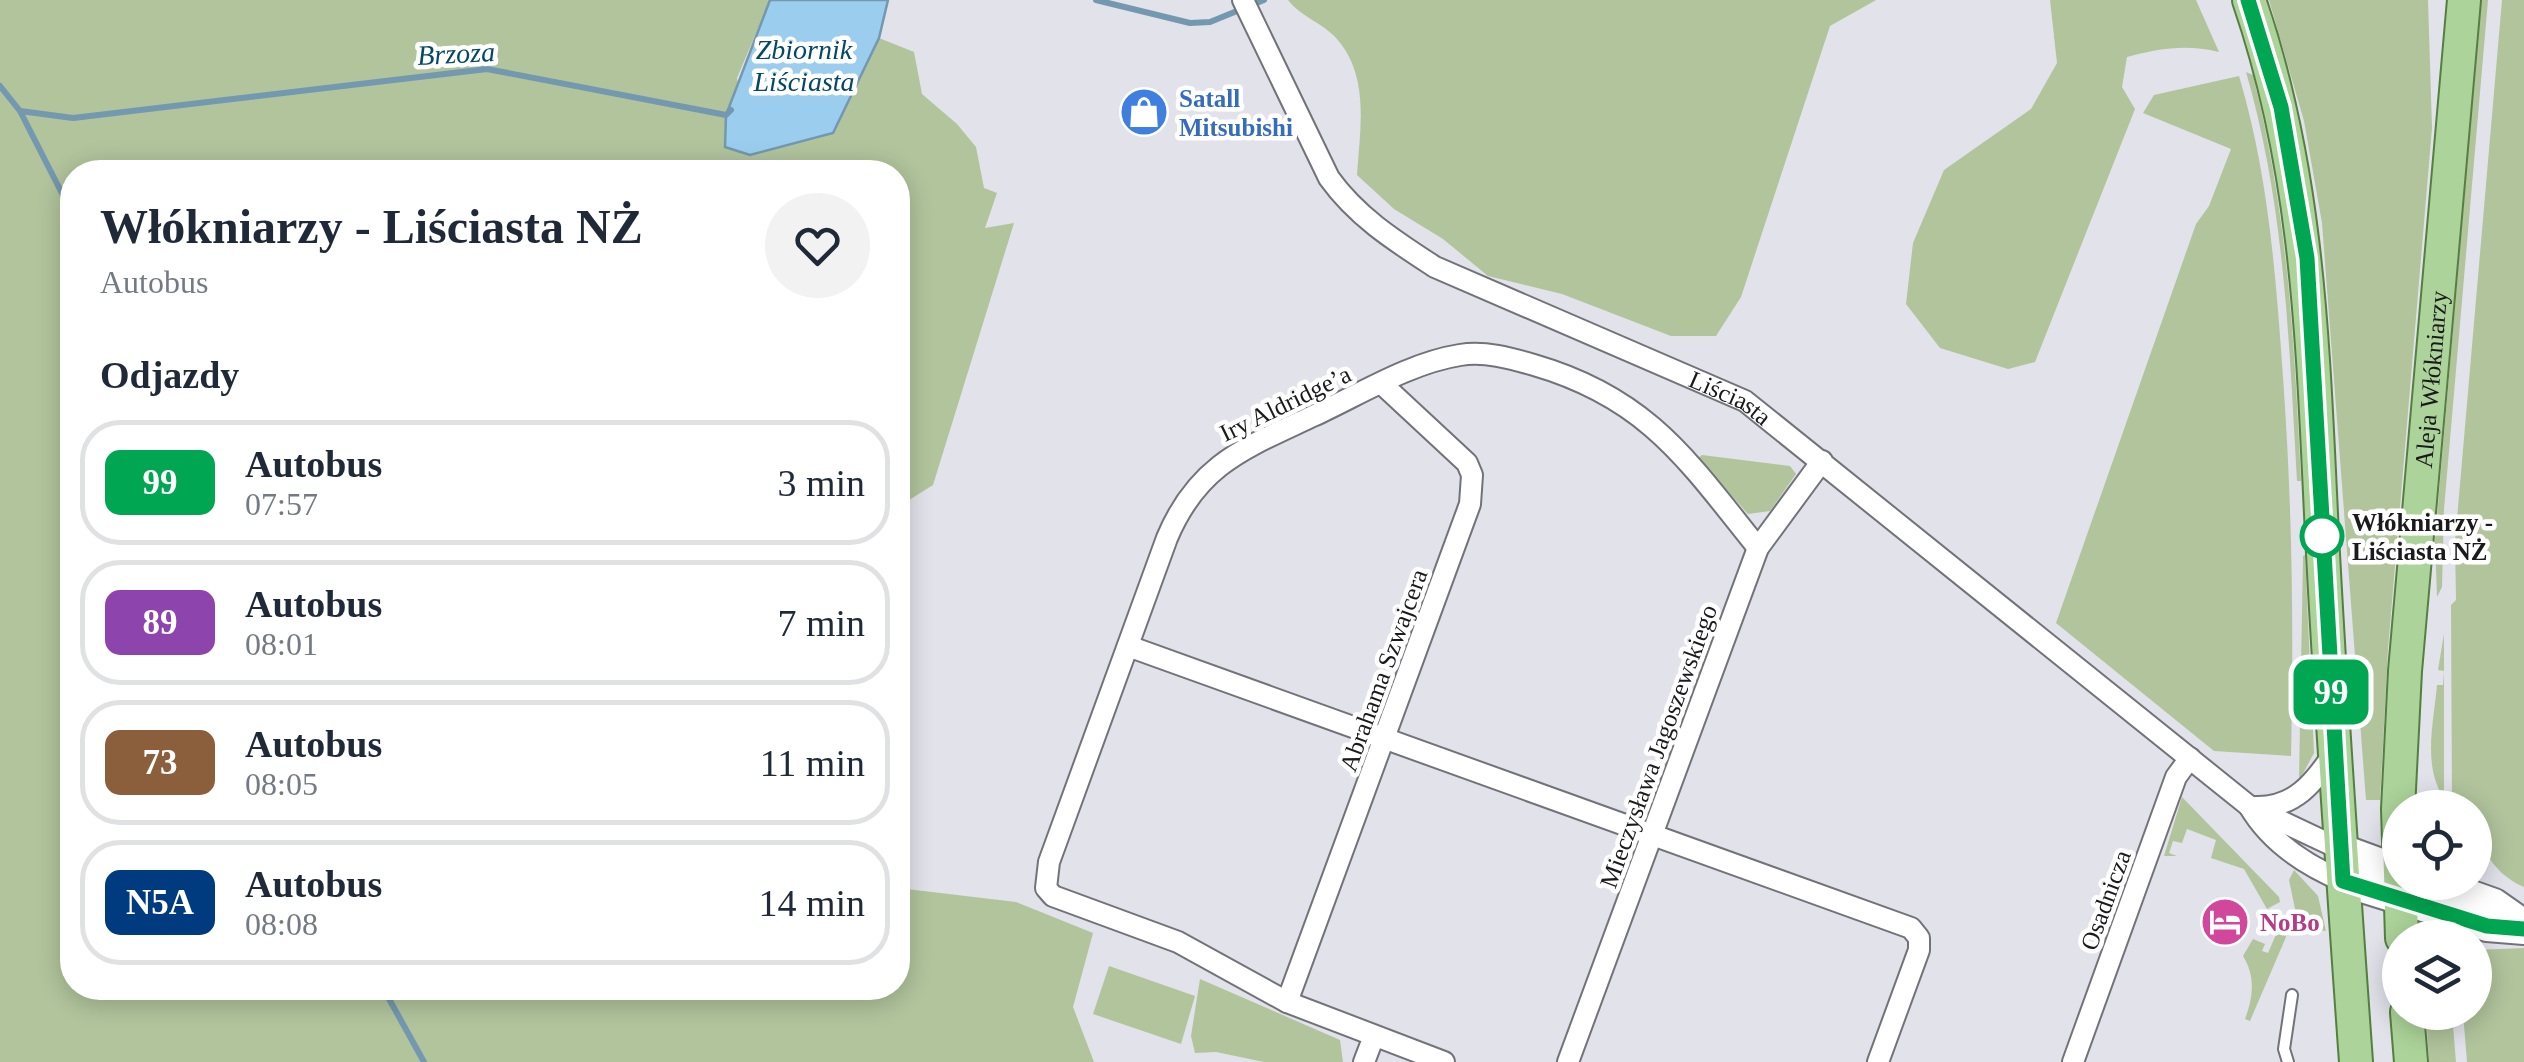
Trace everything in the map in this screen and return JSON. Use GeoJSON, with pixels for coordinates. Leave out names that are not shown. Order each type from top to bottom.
{"type":"FeatureCollection","features":[{"type":"Feature","properties":{"kind":"main road"},"geometry":{"type":"LineString","coordinates":[[2248,0],[2284,122],[2307,258],[2334,753],[2356,1062]]}},
{"type":"Feature","properties":{"kind":"main road","name":"Aleja Włókniarzy"},"geometry":{"type":"LineString","coordinates":[[2402,790],[2405,672],[2460,8]]}},
{"type":"Feature","properties":{"kind":"main road"},"geometry":{"type":"LineString","coordinates":[[2408,1030],[2411,1062]]}},
{"type":"Feature","properties":{"kind":"street","name":"Liściasta"},"geometry":{"type":"LineString","coordinates":[[1248,10],[1329,178],[1389,238],[1434,266],[1724,390],[1779,424],[2249,806],[2342,865]]}},
{"type":"Feature","properties":{"kind":"street","name":"Iry Aldridge’a"},"geometry":{"type":"LineString","coordinates":[[1288,1002],[1178,942],[1053,896],[1046,888],[1044,876],[1174,522],[1205,476],[1251,445],[1382,384],[1442,359],[1483,354],[1550,370],[1591,386],[1637,412],[1676,445],[1758,548]]}},
{"type":"Feature","properties":{"kind":"street","name":"Abrahama Szwajcera"},"geometry":{"type":"LineString","coordinates":[[1288,1002],[1472,488],[1467,463],[1382,384]]}},
{"type":"Feature","properties":{"kind":"street","name":"Mieczysława Jagoszewskiego"},"geometry":{"type":"LineString","coordinates":[[1568,1062],[1758,548],[1822,461]]}},
{"type":"Feature","properties":{"kind":"street"},"geometry":{"type":"LineString","coordinates":[[1128,646],[1911,928],[1919,938],[1919,950],[1878,1062]]}},
{"type":"Feature","properties":{"kind":"street"},"geometry":{"type":"LineString","coordinates":[[2249,806],[2289,802],[2307,789],[2334,753]]}},
{"type":"Feature","properties":{"kind":"street","name":"Osadnicza"},"geometry":{"type":"LineString","coordinates":[[2072,1062],[2176,777],[2190,758]]}},
{"type":"Feature","properties":{"kind":"street","name":"Liściasta"},"geometry":{"type":"LineString","coordinates":[[2249,806],[2265,831],[2294,854],[2382,876]]}},
{"type":"Feature","properties":{"kind":"street","name":"Liściasta"},"geometry":{"type":"LineString","coordinates":[[2437,900],[2487,926],[2524,928]]}},
{"type":"Feature","properties":{"kind":"street"},"geometry":{"type":"LineString","coordinates":[[2483,900],[2494,904],[2524,928]]}},
{"type":"Feature","properties":{"kind":"street"},"geometry":{"type":"LineString","coordinates":[[2492,935],[2524,928]]}},
{"type":"Feature","properties":{"kind":"street"},"geometry":{"type":"LineString","coordinates":[[1288,1002],[1444,1062]]}},
{"type":"Feature","properties":{"kind":"street"},"geometry":{"type":"LineString","coordinates":[[1364,1062],[1374,1036]]}},
{"type":"Feature","properties":{"kind":"lane"},"geometry":{"type":"LineString","coordinates":[[2288,1062],[2284,1049],[2292,996]]}},
{"type":"Feature","properties":{"kind":"green space"},"geometry":{"type":"Polygon","coordinates":[[[0,0],[770,0],[737,78],[750,155],[833,133],[879,38],[914,52],[922,94],[957,124],[976,147],[984,188],[997,193],[985,228],[1014,223],[933,485],[910,499],[910,160],[60,160],[60,1000],[910,1000],[910,889],[1016,902],[1093,933],[1073,1007],[1094,1062],[0,1062],[0,0]]]}},
{"type":"Feature","properties":{"kind":"green space"},"geometry":{"type":"Polygon","coordinates":[[[1288,0],[1876,0],[1830,26],[1741,297],[1716,336],[1671,336],[1562,294],[1488,276],[1443,239],[1394,209],[1357,175],[1359,87],[1347,54],[1331,33],[1288,0]]]}},
{"type":"Feature","properties":{"kind":"green space"},"geometry":{"type":"Polygon","coordinates":[[[2050,0],[2196,0],[2219,52],[2173,48],[2127,57],[2122,87],[2135,109],[2035,362],[2008,369],[1940,348],[1906,304],[1913,243],[1944,170],[2031,109],[2057,63],[2050,0]]]}},
{"type":"Feature","properties":{"kind":"green space"},"geometry":{"type":"Polygon","coordinates":[[[2269,0],[2428,0],[2432,128],[2388,649],[2380,800],[2366,800],[2322,223],[2304,121],[2269,0]]]}},
{"type":"Feature","properties":{"kind":"green space"},"geometry":{"type":"Polygon","coordinates":[[[2481,0],[2488,0],[2444,509],[2442,587],[2437,597],[2435,540],[2481,0]]]}},
{"type":"Feature","properties":{"kind":"green space"},"geometry":{"type":"Polygon","coordinates":[[[2502,0],[2524,0],[2524,887],[2492,862],[2492,790],[2452,790],[2451,605],[2456,600],[2455,542],[2502,0]]]}},
{"type":"Feature","properties":{"kind":"green space"},"geometry":{"type":"Polygon","coordinates":[[[2246,72],[2253,75],[2265,127],[2282,228],[2301,481],[2297,481],[2288,326],[2277,224],[2246,72]]]}},
{"type":"Feature","properties":{"kind":"green space"},"geometry":{"type":"Polygon","coordinates":[[[2239,76],[2263,182],[2279,326],[2291,559],[2291,756],[2214,751],[2056,623],[2196,224],[2209,206],[2231,149],[2143,113],[2154,95],[2239,76]]]}},
{"type":"Feature","properties":{"kind":"green space"},"geometry":{"type":"Polygon","coordinates":[[[1702,455],[1790,466],[1796,474],[1770,511],[1748,514],[1698,458],[1702,455]]]}},
{"type":"Feature","properties":{"kind":"green space"},"geometry":{"type":"Polygon","coordinates":[[[2303,556],[2314,753],[2299,781],[2303,556]]]}},
{"type":"Feature","properties":{"kind":"green space"},"geometry":{"type":"Polygon","coordinates":[[[2444,634],[2444,671],[2438,670],[2444,634]]]}},
{"type":"Feature","properties":{"kind":"green space"},"geometry":{"type":"Polygon","coordinates":[[[2444,671],[2444,790],[2440,790],[2433,772],[2431,743],[2437,685],[2443,685],[2444,671]]]}},
{"type":"Feature","properties":{"kind":"green space"},"geometry":{"type":"Polygon","coordinates":[[[2182,797],[2280,902],[2267,909],[2244,869],[2211,858],[2216,840],[2187,829],[2182,843],[2173,841],[2169,853],[2177,856],[2164,856],[2182,797]]]}},
{"type":"Feature","properties":{"kind":"green space"},"geometry":{"type":"Polygon","coordinates":[[[2294,870],[2318,896],[2326,931],[2299,928],[2289,880],[2294,870]]]}},
{"type":"Feature","properties":{"kind":"green space"},"geometry":{"type":"Polygon","coordinates":[[[2282,913],[2286,937],[2250,1021],[2245,1019],[2251,980],[2243,956],[2253,939],[2265,944],[2262,951],[2268,953],[2278,930],[2270,915],[2282,913]]]}},
{"type":"Feature","properties":{"kind":"green space"},"geometry":{"type":"Polygon","coordinates":[[[2524,948],[2524,1062],[2467,1062],[2464,1030],[2492,1030],[2492,949],[2524,948]]]}},
{"type":"Feature","properties":{"kind":"green space"},"geometry":{"type":"Polygon","coordinates":[[[1109,966],[1195,996],[1181,1044],[1093,1014],[1109,966]]]}},
{"type":"Feature","properties":{"kind":"green space"},"geometry":{"type":"Polygon","coordinates":[[[1200,979],[1340,1040],[1343,1062],[1264,1062],[1216,1052],[1195,1053],[1191,1036],[1200,979]]]}},
{"type":"Feature","properties":{"kind":"green space"},"geometry":{"type":"Polygon","coordinates":[[[2427,1030],[2453,1030],[2456,1062],[2429,1062],[2427,1030]]]}},
{"type":"Feature","properties":{"kind":"water","name":"Zbiornik Liściasta"},"geometry":{"type":"Polygon","coordinates":[[[770,0],[888,0],[879,38],[833,133],[750,155],[725,147],[726,115],[770,0]]]}},
{"type":"Feature","properties":{"kind":"waterway","name":"Brzoza"},"geometry":{"type":"LineString","coordinates":[[1096,0],[1190,23],[1210,22],[1264,0]]}},
{"type":"Feature","properties":{"kind":"waterway","name":"Brzoza"},"geometry":{"type":"LineString","coordinates":[[20,111],[73,118],[487,69],[726,115],[731,110]]}},
{"type":"Feature","properties":{"kind":"waterway"},"geometry":{"type":"LineString","coordinates":[[0,86],[20,111],[60,189]]}},
{"type":"Feature","properties":{"kind":"waterway"},"geometry":{"type":"LineString","coordinates":[[390,1000],[424,1062]]}},
{"type":"Feature","properties":{"kind":"bus line","name":"99"},"geometry":{"type":"LineString","coordinates":[[2248,0],[2281,107],[2307,258],[2343,881],[2487,926],[2524,929]]}},
{"type":"Feature","properties":{"kind":"place","name":"Satall Mitsubishi"},"geometry":{"type":"Point","coordinates":[1144,112]}},
{"type":"Feature","properties":{"kind":"place","name":"Włókniarzy - Liściasta NŻ"},"geometry":{"type":"Point","coordinates":[2322,536]}},
{"type":"Feature","properties":{"kind":"place","name":"NoBo"},"geometry":{"type":"Point","coordinates":[2225,922]}}]}
